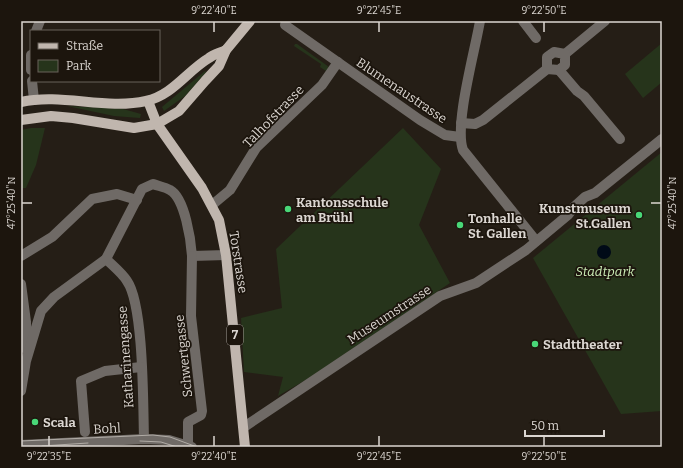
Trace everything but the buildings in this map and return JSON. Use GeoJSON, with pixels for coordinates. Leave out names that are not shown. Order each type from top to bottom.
{"type":"FeatureCollection","features":[{"type":"Feature","properties":{"kind":"main road"},"geometry":{"type":"LineString","coordinates":[[21,120],[51,116],[134,128],[147,127],[157,124],[179,111],[219,66],[226,50],[250,21]]}},
{"type":"Feature","properties":{"kind":"main road"},"geometry":{"type":"LineString","coordinates":[[21,102],[34,100],[114,103],[148,101],[163,95],[177,85],[209,57],[226,50]]}},
{"type":"Feature","properties":{"kind":"main road","name":"Torstrasse"},"geometry":{"type":"LineString","coordinates":[[148,101],[157,124],[212,205],[218,220],[226,255],[245,447]]}},
{"type":"Feature","properties":{"kind":"street"},"geometry":{"type":"LineString","coordinates":[[480,21],[461,123],[460,137],[463,150],[536,241]]}},
{"type":"Feature","properties":{"kind":"street"},"geometry":{"type":"LineString","coordinates":[[523,21],[536,38]]}},
{"type":"Feature","properties":{"kind":"street"},"geometry":{"type":"LineString","coordinates":[[547,68],[547,57],[554,52],[565,54],[605,21]]}},
{"type":"Feature","properties":{"kind":"street","name":"Blumenaustrasse"},"geometry":{"type":"LineString","coordinates":[[285,25],[420,120],[450,137],[460,137]]}},
{"type":"Feature","properties":{"kind":"street"},"geometry":{"type":"LineString","coordinates":[[559,70],[565,65],[565,54]]}},
{"type":"Feature","properties":{"kind":"street","name":"Talhofstrasse"},"geometry":{"type":"LineString","coordinates":[[212,205],[230,190],[256,148],[322,85],[338,62]]}},
{"type":"Feature","properties":{"kind":"street"},"geometry":{"type":"LineString","coordinates":[[461,123],[476,124],[483,120],[547,68],[559,70],[577,92],[584,96],[620,139]]}},
{"type":"Feature","properties":{"kind":"street"},"geometry":{"type":"LineString","coordinates":[[32,82],[34,100]]}},
{"type":"Feature","properties":{"kind":"street","name":"Museumstrasse"},"geometry":{"type":"LineString","coordinates":[[244,427],[440,296],[476,283],[536,241],[568,215],[584,197],[595,193],[662,138]]}},
{"type":"Feature","properties":{"kind":"street","name":"Schwertgasse"},"geometry":{"type":"LineString","coordinates":[[106,259],[142,189],[153,184],[171,190],[187,222],[192,256],[191,316],[202,411],[201,415],[188,422],[190,446]]}},
{"type":"Feature","properties":{"kind":"street"},"geometry":{"type":"LineString","coordinates":[[21,256],[52,237],[92,199],[117,194],[137,200]]}},
{"type":"Feature","properties":{"kind":"street"},"geometry":{"type":"LineString","coordinates":[[192,256],[226,255]]}},
{"type":"Feature","properties":{"kind":"street"},"geometry":{"type":"LineString","coordinates":[[21,391],[26,361],[40,311],[54,297],[106,259]]}},
{"type":"Feature","properties":{"kind":"street","name":"Katharinengasse"},"geometry":{"type":"LineString","coordinates":[[106,259],[127,281],[133,293],[137,315],[141,368],[144,439]]}},
{"type":"Feature","properties":{"kind":"street"},"geometry":{"type":"LineString","coordinates":[[21,284],[26,322],[26,361]]}},
{"type":"Feature","properties":{"kind":"street"},"geometry":{"type":"LineString","coordinates":[[85,432],[81,382],[105,371],[141,368]]}},
{"type":"Feature","properties":{"kind":"street","name":"Bohl"},"geometry":{"type":"LineString","coordinates":[[21,445],[144,439],[169,440],[190,446]]}},
{"type":"Feature","properties":{"kind":"green space"},"geometry":{"type":"Polygon","coordinates":[[[662,43],[662,82],[643,98],[625,74],[662,43]]]}},
{"type":"Feature","properties":{"kind":"green space"},"geometry":{"type":"Polygon","coordinates":[[[295,44],[329,67],[326,71],[320,67],[321,64],[294,46],[295,44]]]}},
{"type":"Feature","properties":{"kind":"green space"},"geometry":{"type":"Polygon","coordinates":[[[205,71],[206,72],[185,96],[164,111],[162,107],[205,71]]]}},
{"type":"Feature","properties":{"kind":"green space"},"geometry":{"type":"Polygon","coordinates":[[[67,106],[123,109],[141,114],[140,118],[114,116],[67,106]]]}},
{"type":"Feature","properties":{"kind":"green space"},"geometry":{"type":"Polygon","coordinates":[[[45,128],[36,165],[26,188],[21,188],[21,130],[45,128]]]}},
{"type":"Feature","properties":{"kind":"green space"},"geometry":{"type":"Polygon","coordinates":[[[403,128],[441,169],[419,225],[450,283],[309,378],[278,396],[283,377],[244,372],[241,318],[282,308],[276,249],[403,128]]]}},
{"type":"Feature","properties":{"kind":"green space","name":"Stadtpark"},"geometry":{"type":"Polygon","coordinates":[[[662,152],[662,411],[621,414],[533,258],[662,152]]]}},
{"type":"Feature","properties":{"kind":"shaded area"},"geometry":{"type":"Polygon","coordinates":[[[601,245],[607,245],[611,249],[611,255],[607,259],[601,259],[597,255],[597,249],[601,245]]]}},
{"type":"Feature","properties":{"kind":"tram line"},"geometry":{"type":"LineString","coordinates":[[21,441],[153,435],[170,437],[197,447]]}},
{"type":"Feature","properties":{"kind":"tram line"},"geometry":{"type":"LineString","coordinates":[[140,441],[161,442],[177,447]]}},
{"type":"Feature","properties":{"kind":"tram line"},"geometry":{"type":"LineString","coordinates":[[42,446],[88,443]]}},
{"type":"Feature","properties":{"kind":"place","name":"Kantonsschule am Brühl"},"geometry":{"type":"Point","coordinates":[288,209]}},
{"type":"Feature","properties":{"kind":"place","name":"Kunstmuseum St.Gallen"},"geometry":{"type":"Point","coordinates":[639,215]}},
{"type":"Feature","properties":{"kind":"place","name":"Tonhalle St. Gallen"},"geometry":{"type":"Point","coordinates":[460,225]}},
{"type":"Feature","properties":{"kind":"place","name":"Stadttheater"},"geometry":{"type":"Point","coordinates":[535,344]}},
{"type":"Feature","properties":{"kind":"place","name":"Scala"},"geometry":{"type":"Point","coordinates":[35,422]}}]}
